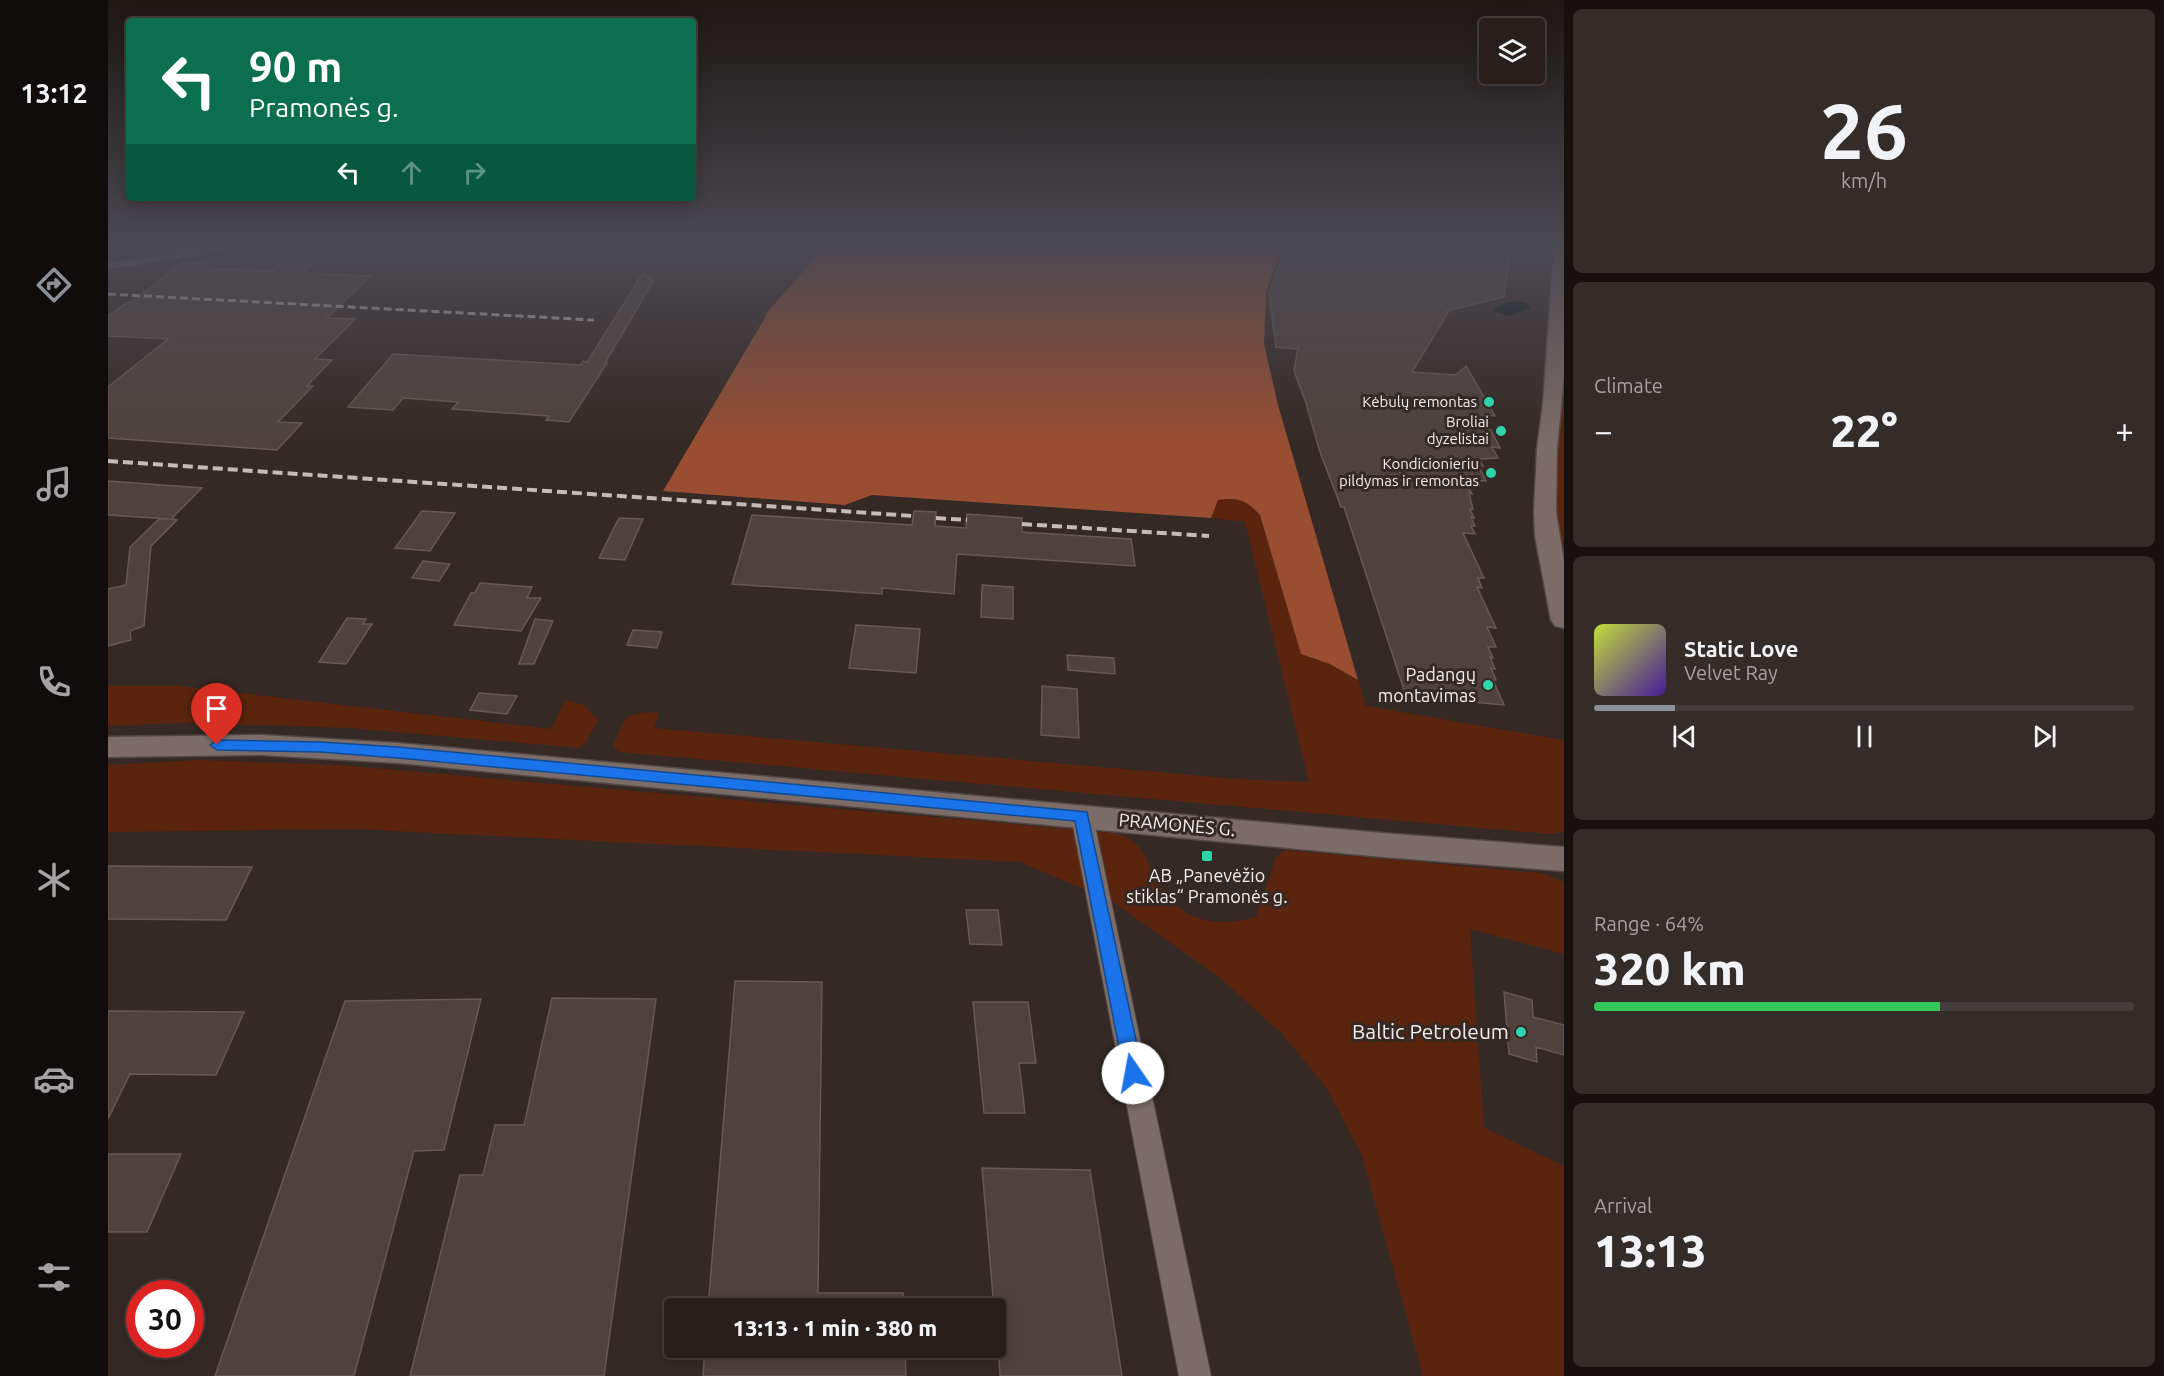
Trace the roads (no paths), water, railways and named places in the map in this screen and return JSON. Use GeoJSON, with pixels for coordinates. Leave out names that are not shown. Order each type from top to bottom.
{"type":"FeatureCollection","features":[{"type":"Feature","properties":{"kind":"main road"},"geometry":{"type":"LineString","coordinates":[[1558,313],[1553,403],[1547,449],[1545,512],[1547,536],[1564,620]]}},
{"type":"Feature","properties":{"kind":"main road","name":"PRAMONĖS G."},"geometry":{"type":"LineString","coordinates":[[108,747],[149,745],[320,747],[1382,845],[1564,859]]}},
{"type":"Feature","properties":{"kind":"street"},"geometry":{"type":"LineString","coordinates":[[1082,816],[1195,1376]]}},
{"type":"Feature","properties":{"kind":"railway"},"geometry":{"type":"LineString","coordinates":[[467,313],[594,320]]}},
{"type":"Feature","properties":{"kind":"railway"},"geometry":{"type":"LineString","coordinates":[[108,461],[913,516]]}},
{"type":"Feature","properties":{"kind":"railway"},"geometry":{"type":"LineString","coordinates":[[936,518],[967,520]]}},
{"type":"Feature","properties":{"kind":"railway"},"geometry":{"type":"LineString","coordinates":[[1022,524],[1209,536]]}},
{"type":"Feature","properties":{"kind":"place","name":"Kėbulų remontas"},"geometry":{"type":"Point","coordinates":[1489,402]}},
{"type":"Feature","properties":{"kind":"place","name":"Broliai dyzelistai"},"geometry":{"type":"Point","coordinates":[1501,431]}},
{"type":"Feature","properties":{"kind":"place","name":"Kondicionieriu pildymas ir remontas"},"geometry":{"type":"Point","coordinates":[1491,473]}},
{"type":"Feature","properties":{"kind":"place","name":"Padangų montavimas"},"geometry":{"type":"Point","coordinates":[1488,685]}},
{"type":"Feature","properties":{"kind":"place","name":"AB „Panevėžio stiklas“ Pramonės g."},"geometry":{"type":"Point","coordinates":[1207,856]}},
{"type":"Feature","properties":{"kind":"place","name":"Baltic Petroleum"},"geometry":{"type":"Point","coordinates":[1521,1032]}}]}
